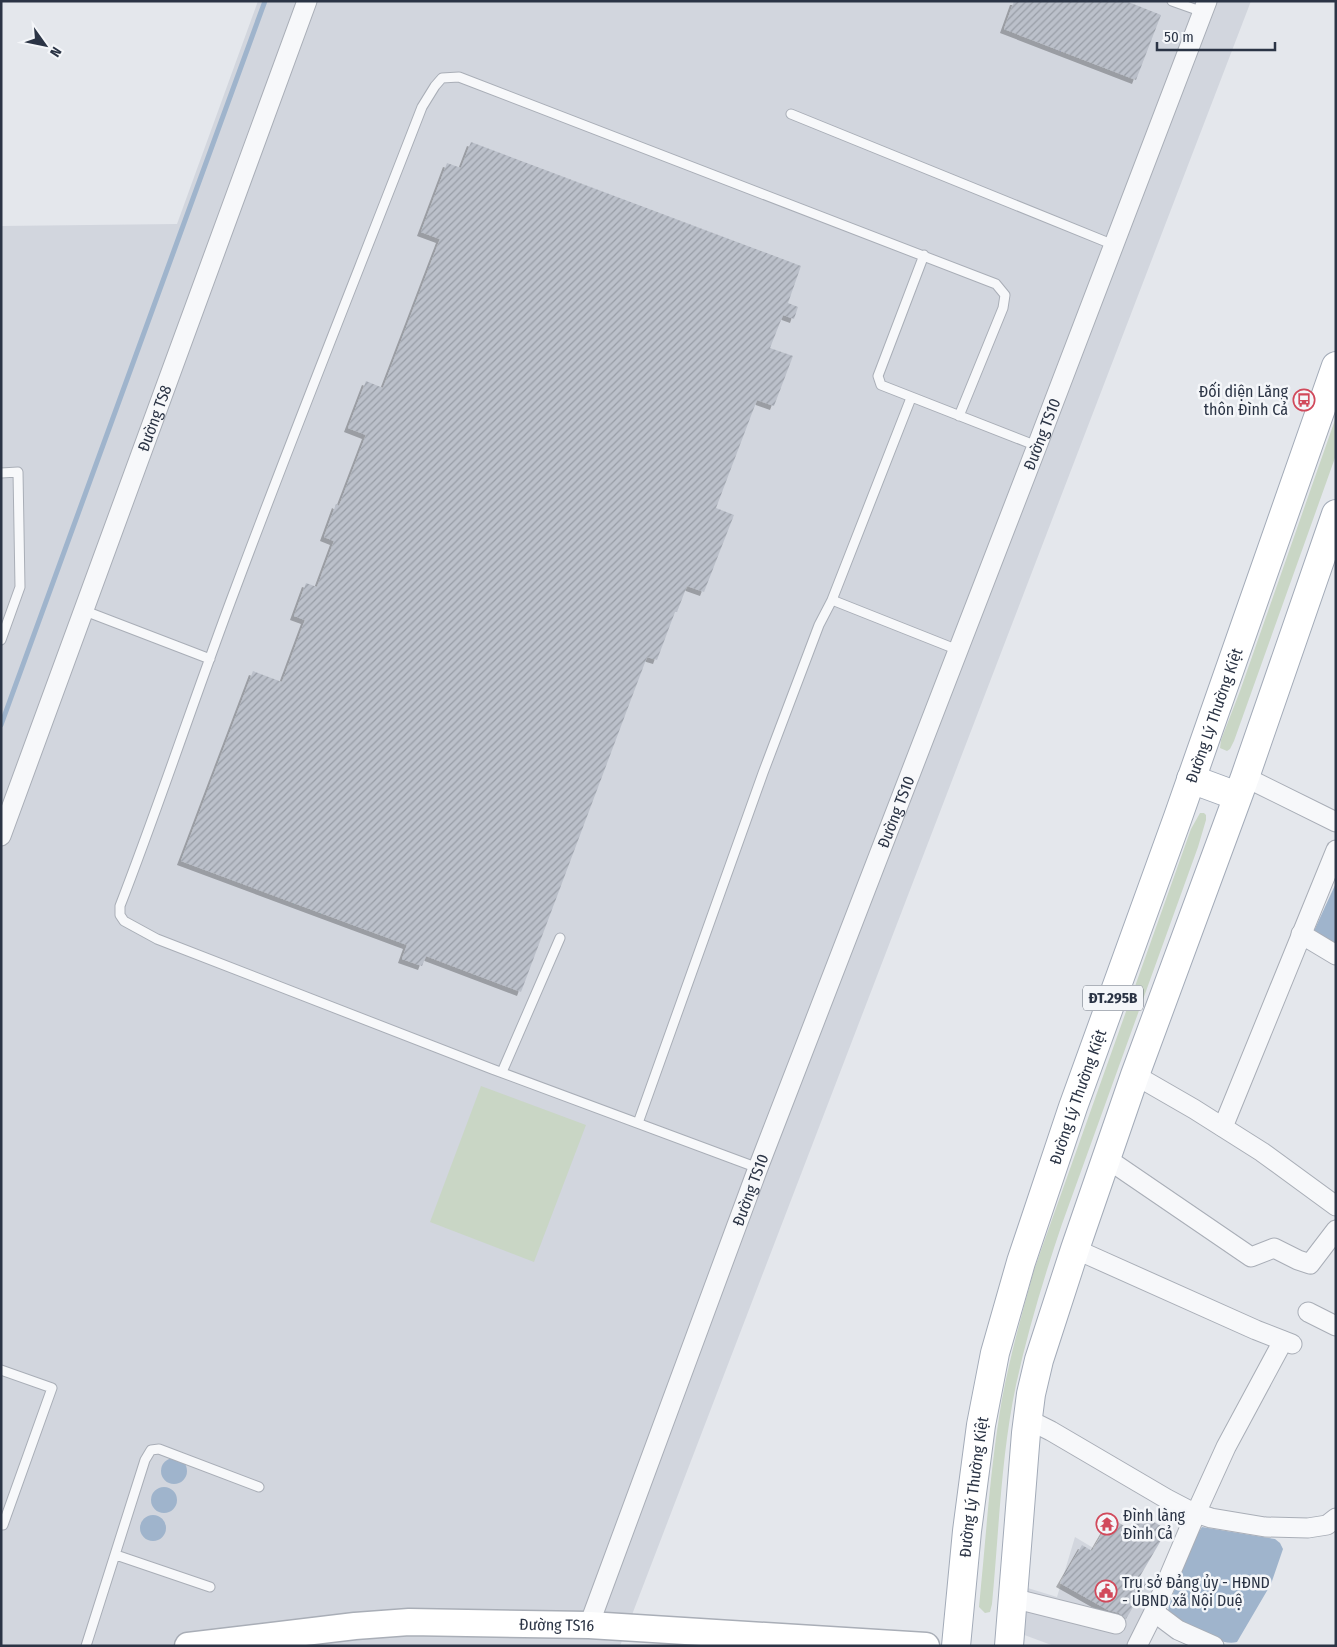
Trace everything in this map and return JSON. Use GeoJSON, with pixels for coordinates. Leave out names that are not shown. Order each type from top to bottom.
{"type":"FeatureCollection","features":[{"type":"Feature","properties":{"kind":"main road","name":"Đường Lý Thường Kiệt"},"geometry":{"type":"LineString","coordinates":[[956,1646],[977,1454],[989,1381],[998,1340],[1021,1262],[1073,1107],[1191,780],[1336,366]]}},
{"type":"Feature","properties":{"kind":"main road","name":"ĐT.295B"},"geometry":{"type":"LineString","coordinates":[[1008,1646],[1027,1419],[1039,1360],[1075,1248],[1135,1075],[1334,526]]}},
{"type":"Feature","properties":{"kind":"main road"},"geometry":{"type":"LineString","coordinates":[[1191,780],[1241,786]]}},
{"type":"Feature","properties":{"kind":"street","name":"Đường TS8"},"geometry":{"type":"LineString","coordinates":[[1,836],[307,1]]}},
{"type":"Feature","properties":{"kind":"street","name":"Đường TS10"},"geometry":{"type":"LineString","coordinates":[[589,1625],[758,1168],[1115,245],[1205,7]]}},
{"type":"Feature","properties":{"kind":"street"},"geometry":{"type":"LineString","coordinates":[[1241,786],[1336,822]]}},
{"type":"Feature","properties":{"kind":"street"},"geometry":{"type":"LineString","coordinates":[[1223,1127],[1336,850]]}},
{"type":"Feature","properties":{"kind":"street"},"geometry":{"type":"LineString","coordinates":[[1301,934],[1336,955]]}},
{"type":"Feature","properties":{"kind":"street"},"geometry":{"type":"LineString","coordinates":[[1135,1075],[1262,1152],[1336,1206]]}},
{"type":"Feature","properties":{"kind":"street"},"geometry":{"type":"LineString","coordinates":[[1106,1158],[1251,1257],[1274,1248],[1310,1264],[1336,1230]]}},
{"type":"Feature","properties":{"kind":"street"},"geometry":{"type":"LineString","coordinates":[[1075,1248],[1256,1330],[1287,1342],[1226,1447],[1154,1612],[1137,1646]]}},
{"type":"Feature","properties":{"kind":"street"},"geometry":{"type":"LineString","coordinates":[[1308,1312],[1336,1326]]}},
{"type":"Feature","properties":{"kind":"street"},"geometry":{"type":"LineString","coordinates":[[1027,1419],[1167,1499],[1211,1518],[1265,1527],[1308,1528],[1327,1525],[1335,1518]]}},
{"type":"Feature","properties":{"kind":"street"},"geometry":{"type":"LineString","coordinates":[[1012,1598],[1116,1624]]}},
{"type":"Feature","properties":{"kind":"street"},"geometry":{"type":"LineString","coordinates":[[1154,1612],[1178,1630],[1214,1646]]}},
{"type":"Feature","properties":{"kind":"street","name":"Đường TS16"},"geometry":{"type":"LineString","coordinates":[[188,1646],[354,1626],[409,1622],[589,1625],[926,1646]]}},
{"type":"Feature","properties":{"kind":"lane"},"geometry":{"type":"LineString","coordinates":[[1172,1],[1205,7]]}},
{"type":"Feature","properties":{"kind":"lane"},"geometry":{"type":"LineString","coordinates":[[758,1168],[157,939],[124,921],[120,915],[120,906],[152,824],[239,579],[422,107],[442,78],[459,77],[996,284],[1005,295],[1003,308],[959,416]]}},
{"type":"Feature","properties":{"kind":"lane"},"geometry":{"type":"LineString","coordinates":[[791,114],[1115,245]]}},
{"type":"Feature","properties":{"kind":"lane"},"geometry":{"type":"LineString","coordinates":[[924,255],[878,376],[880,385],[1037,446]]}},
{"type":"Feature","properties":{"kind":"lane"},"geometry":{"type":"LineString","coordinates":[[638,1123],[763,773],[819,625],[832,600],[911,398]]}},
{"type":"Feature","properties":{"kind":"lane"},"geometry":{"type":"LineString","coordinates":[[1,473],[18,472],[20,587],[1,640]]}},
{"type":"Feature","properties":{"kind":"lane"},"geometry":{"type":"LineString","coordinates":[[832,600],[958,650]]}},
{"type":"Feature","properties":{"kind":"lane"},"geometry":{"type":"LineString","coordinates":[[85,611],[210,659]]}},
{"type":"Feature","properties":{"kind":"lane"},"geometry":{"type":"LineString","coordinates":[[502,1072],[560,938]]}},
{"type":"Feature","properties":{"kind":"lane"},"geometry":{"type":"LineString","coordinates":[[1,1370],[52,1388],[1,1525]]}},
{"type":"Feature","properties":{"kind":"lane"},"geometry":{"type":"LineString","coordinates":[[86,1646],[145,1460],[151,1450],[159,1449],[259,1487]]}},
{"type":"Feature","properties":{"kind":"lane"},"geometry":{"type":"LineString","coordinates":[[116,1555],[210,1587]]}},
{"type":"Feature","properties":{"kind":"shaded area"},"geometry":{"type":"Polygon","coordinates":[[[258,1],[1251,1],[620,1646],[1,1646],[1,226],[177,224],[258,1]]]}},
{"type":"Feature","properties":{"kind":"shaded area","name":"Trụ sở Đảng ủy - HĐND - UBND xã Nội Duệ"},"geometry":{"type":"Polygon","coordinates":[[[1075,1537],[1155,1585],[1132,1646],[1054,1646],[1019,1633],[1018,1585],[1057,1597],[1075,1537]]]}},
{"type":"Feature","properties":{"kind":"green space"},"geometry":{"type":"Polygon","coordinates":[[[1336,417],[1336,455],[1234,741],[1227,751],[1220,748],[1221,740],[1336,417]]]}},
{"type":"Feature","properties":{"kind":"green space"},"geometry":{"type":"Polygon","coordinates":[[[1200,813],[1206,815],[1206,820],[1198,847],[1062,1224],[1031,1324],[1011,1412],[1004,1466],[992,1604],[990,1612],[985,1613],[979,1607],[994,1451],[1012,1351],[1034,1270],[1191,829],[1200,813]]]}},
{"type":"Feature","properties":{"kind":"green space"},"geometry":{"type":"Polygon","coordinates":[[[481,1086],[586,1125],[534,1262],[430,1222],[481,1086]]]}},
{"type":"Feature","properties":{"kind":"water"},"geometry":{"type":"Polygon","coordinates":[[[1336,883],[1336,947],[1313,933],[1336,883]]]}},
{"type":"Feature","properties":{"kind":"water"},"geometry":{"type":"Polygon","coordinates":[[[174,1458],[183,1462],[187,1471],[183,1480],[174,1484],[165,1480],[161,1471],[165,1462],[174,1458]]]}},
{"type":"Feature","properties":{"kind":"water"},"geometry":{"type":"Polygon","coordinates":[[[164,1487],[173,1491],[177,1500],[173,1509],[164,1513],[155,1509],[151,1500],[155,1491],[164,1487]]]}},
{"type":"Feature","properties":{"kind":"water"},"geometry":{"type":"Polygon","coordinates":[[[153,1515],[162,1519],[166,1528],[162,1537],[153,1541],[144,1537],[140,1528],[144,1519],[153,1515]]]}},
{"type":"Feature","properties":{"kind":"water"},"geometry":{"type":"Polygon","coordinates":[[[1202,1527],[1275,1539],[1283,1549],[1271,1584],[1237,1642],[1229,1643],[1211,1638],[1191,1628],[1168,1612],[1169,1604],[1194,1539],[1202,1527]]]}},
{"type":"Feature","properties":{"kind":"building"},"geometry":{"type":"Polygon","coordinates":[[[1014,1],[1126,1],[1161,15],[1136,80],[1004,29],[1014,1]]]}},
{"type":"Feature","properties":{"kind":"building"},"geometry":{"type":"Polygon","coordinates":[[[471,142],[801,266],[788,303],[798,307],[794,319],[783,315],[770,348],[793,356],[774,406],[757,400],[716,508],[734,515],[704,592],[687,586],[657,660],[647,657],[521,992],[426,956],[422,966],[402,959],[407,945],[181,861],[253,671],[282,682],[305,620],[294,616],[306,583],[317,587],[334,541],[324,537],[336,504],[339,506],[366,435],[348,428],[366,381],[383,388],[440,239],[421,232],[447,163],[461,168],[471,142]]]}},
{"type":"Feature","properties":{"kind":"building"},"geometry":{"type":"Polygon","coordinates":[[[1140,1513],[1167,1530],[1139,1578],[1147,1583],[1126,1619],[1119,1613],[1108,1610],[1060,1583],[1082,1545],[1092,1551],[1111,1518],[1131,1530],[1140,1513]]]}},
{"type":"Feature","properties":{"kind":"waterway"},"geometry":{"type":"LineString","coordinates":[[1,725],[265,1]]}},
{"type":"Feature","properties":{"kind":"place","name":"Đối diện Lăng thôn Đình Cả"},"geometry":{"type":"Point","coordinates":[1304,400]}},
{"type":"Feature","properties":{"kind":"place","name":"Đình làng Đình Cả"},"geometry":{"type":"Point","coordinates":[1107,1524]}},
{"type":"Feature","properties":{"kind":"place","name":"Trụ sở Đảng ủy - HĐND - UBND xã Nội Duệ"},"geometry":{"type":"Point","coordinates":[1106,1591]}}]}
